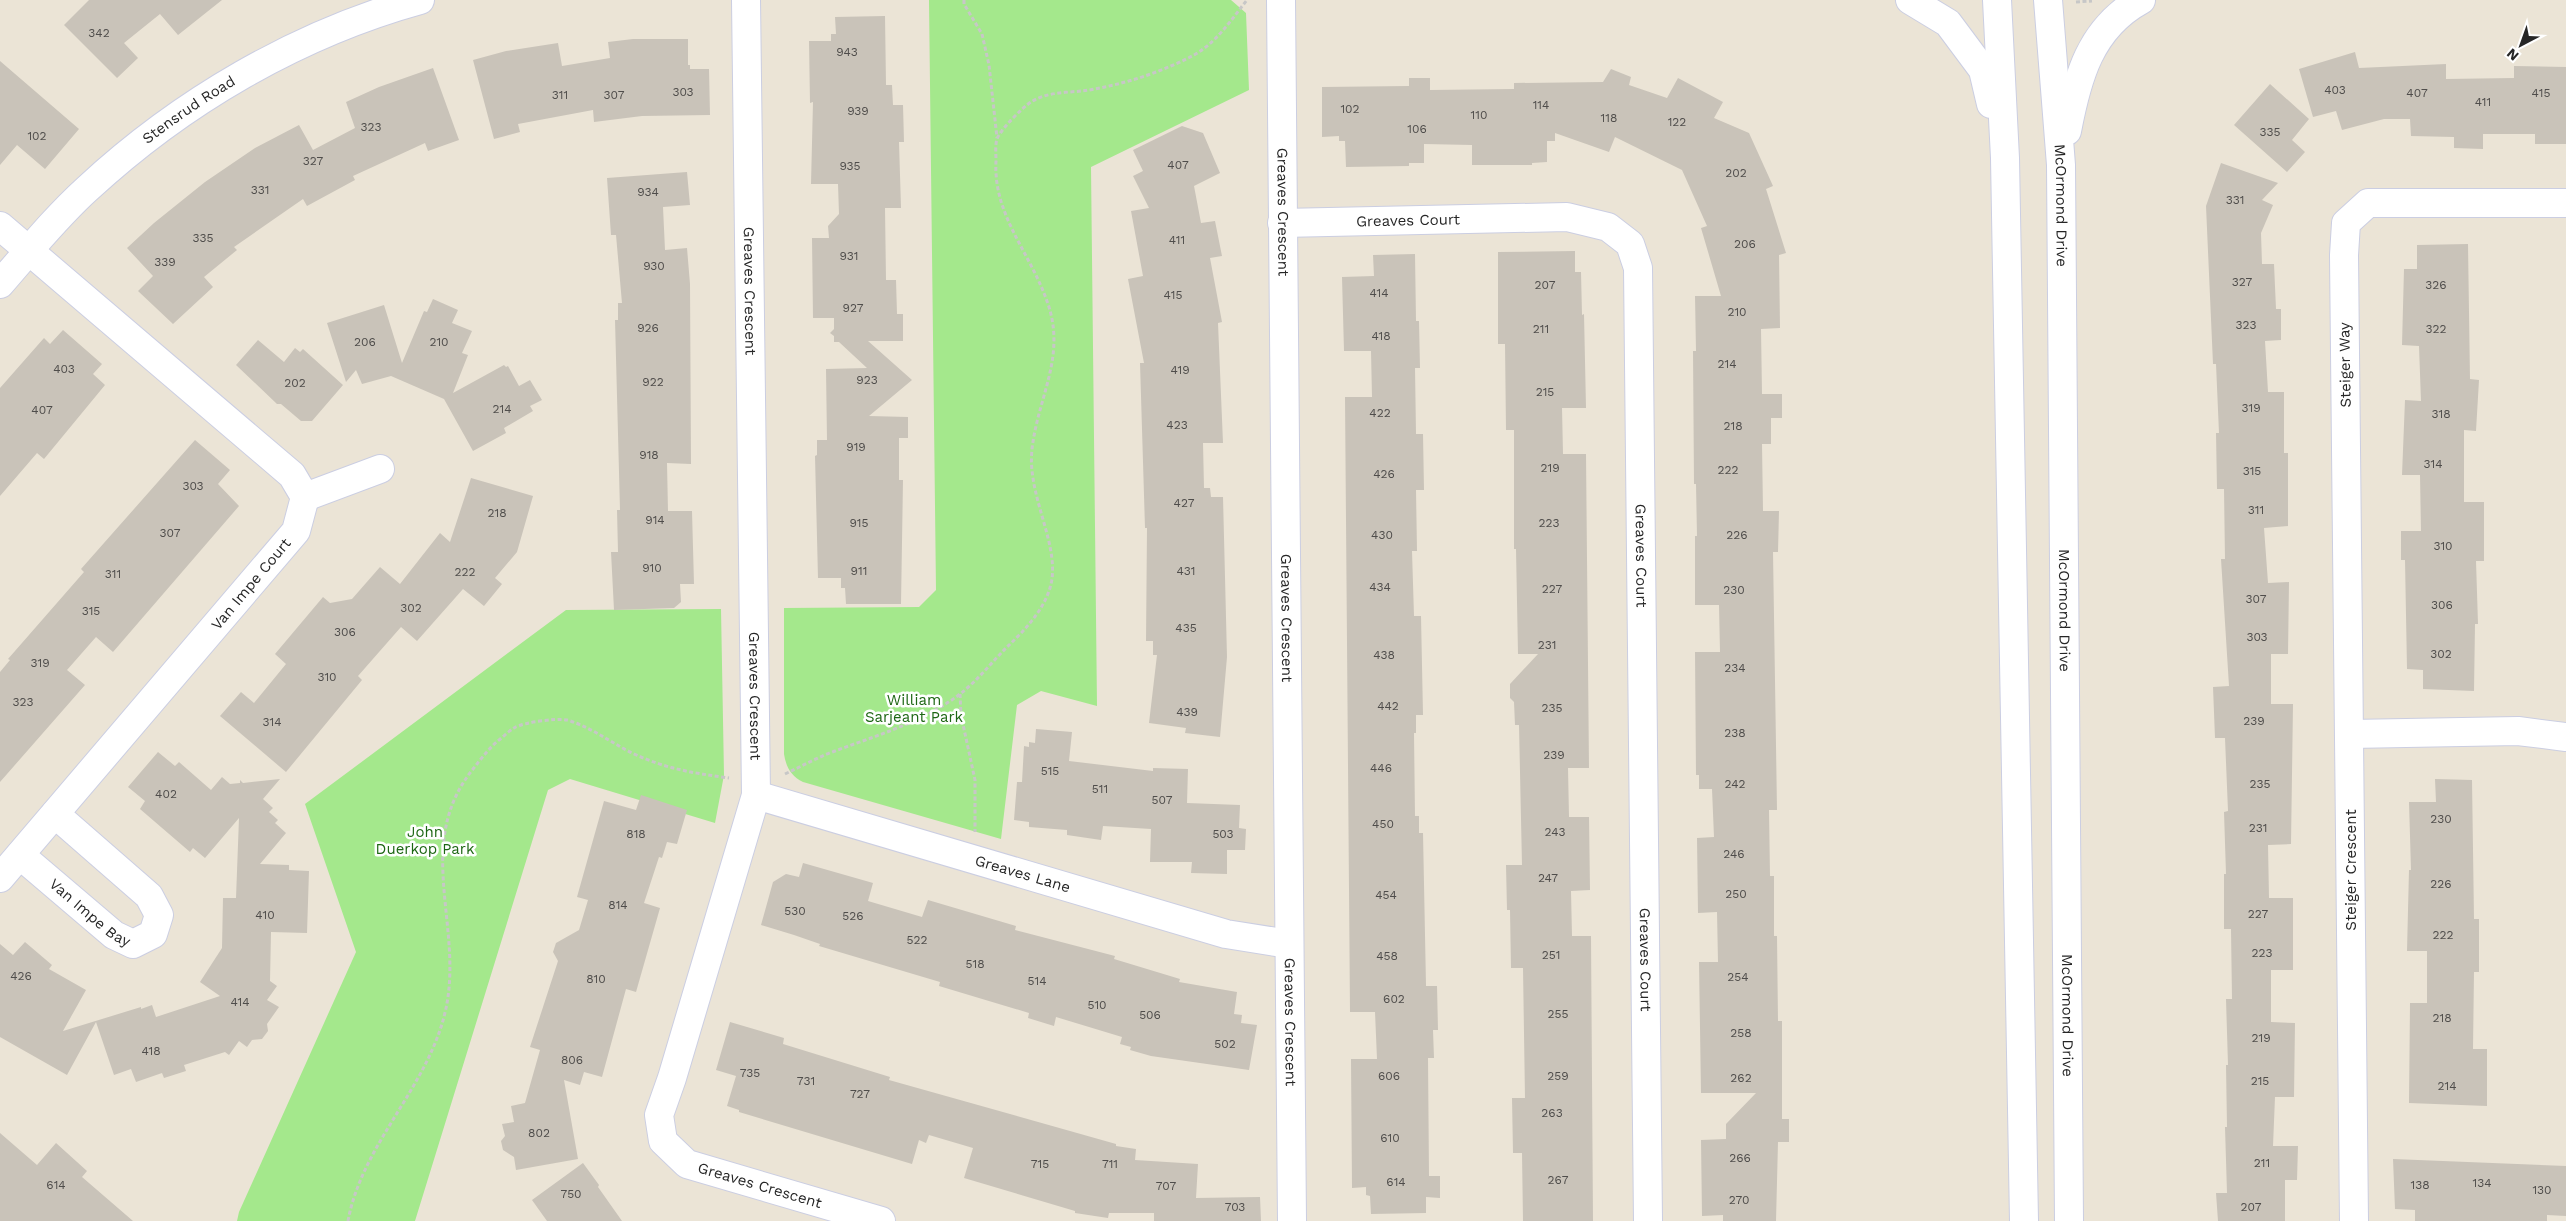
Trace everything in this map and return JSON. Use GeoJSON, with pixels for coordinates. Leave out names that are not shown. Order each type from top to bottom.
{"type":"FeatureCollection","features":[{"type":"Feature","properties":{"kind":"street","name":"Stensrud Road"},"geometry":{"type":"LineString","coordinates":[[0,284],[80,195],[127,154],[214,92],[307,42],[357,21],[420,0]]}},
{"type":"Feature","properties":{"kind":"street","name":"Greaves Crescent"},"geometry":{"type":"LineString","coordinates":[[746,0],[755,786],[672,1078],[659,1115],[663,1141],[687,1164],[881,1221]]}},
{"type":"Feature","properties":{"kind":"street"},"geometry":{"type":"LineString","coordinates":[[1910,0],[1948,23],[1983,70],[2005,158]]}},
{"type":"Feature","properties":{"kind":"street"},"geometry":{"type":"LineString","coordinates":[[1997,0],[2005,158],[2024,1221]]}},
{"type":"Feature","properties":{"kind":"street"},"geometry":{"type":"LineString","coordinates":[[2061,164],[2076,88],[2092,48],[2114,18],[2141,0]]}},
{"type":"Feature","properties":{"kind":"street","name":"McOrmond Drive"},"geometry":{"type":"LineString","coordinates":[[2058,1],[2070,1221]]}},
{"type":"Feature","properties":{"kind":"street","name":"Greaves Crescent"},"geometry":{"type":"LineString","coordinates":[[1281,7],[1292,1221]]}},
{"type":"Feature","properties":{"kind":"street","name":"Steiger Way"},"geometry":{"type":"LineString","coordinates":[[2350,734],[2344,256],[2346,223],[2368,203],[2566,203]]}},
{"type":"Feature","properties":{"kind":"street","name":"Greaves Court"},"geometry":{"type":"LineString","coordinates":[[1282,223],[1567,217],[1608,227],[1630,244],[1638,268],[1648,1221]]}},
{"type":"Feature","properties":{"kind":"street"},"geometry":{"type":"LineString","coordinates":[[0,226],[292,475],[305,498],[380,469]]}},
{"type":"Feature","properties":{"kind":"street","name":"Van Impe Court"},"geometry":{"type":"LineString","coordinates":[[0,878],[296,530],[305,498]]}},
{"type":"Feature","properties":{"kind":"street"},"geometry":{"type":"LineString","coordinates":[[2350,734],[2518,731],[2566,737]]}},
{"type":"Feature","properties":{"kind":"street","name":"Steiger Crescent"},"geometry":{"type":"LineString","coordinates":[[2350,734],[2354,1221]]}},
{"type":"Feature","properties":{"kind":"street","name":"Greaves Lane"},"geometry":{"type":"LineString","coordinates":[[755,786],[1226,934],[1289,944]]}},
{"type":"Feature","properties":{"kind":"street","name":"Van Impe Bay"},"geometry":{"type":"LineString","coordinates":[[20,855],[114,935],[133,944],[153,934],[159,915],[149,896],[55,814]]}},
{"type":"Feature","properties":{"kind":"path"},"geometry":{"type":"LineString","coordinates":[[997,138],[1031,102],[1057,92],[1090,90],[1129,80],[1165,69],[1196,54],[1216,39],[1247,0]]}},
{"type":"Feature","properties":{"kind":"path"},"geometry":{"type":"LineString","coordinates":[[2058,1],[2097,0]]}},
{"type":"Feature","properties":{"kind":"path"},"geometry":{"type":"LineString","coordinates":[[348,1221],[352,1199],[366,1167],[421,1073],[439,1036],[448,996],[449,966],[442,875],[443,832],[450,808],[462,783],[493,745],[514,728],[532,722],[565,720],[592,730],[631,752],[667,768],[732,778],[755,786],[836,751],[879,737],[903,726],[960,694],[1021,634],[1042,606],[1052,579],[1049,548],[1032,481],[1032,450],[1056,342],[1049,307],[1035,270],[1007,222],[998,199],[995,175],[997,138],[989,65],[982,34],[964,2]]}},
{"type":"Feature","properties":{"kind":"path"},"geometry":{"type":"LineString","coordinates":[[960,694],[961,715],[975,780],[974,838]]}},
{"type":"Feature","properties":{"kind":"green space","name":"William Sarjeant Park"},"geometry":{"type":"Polygon","coordinates":[[[929,0],[1231,0],[1246,13],[1249,90],[1091,167],[1097,706],[1041,691],[1017,705],[1001,839],[803,782],[790,771],[784,754],[784,608],[919,607],[936,590],[929,0]]]}},
{"type":"Feature","properties":{"kind":"green space","name":"John Duerkop Park"},"geometry":{"type":"Polygon","coordinates":[[[721,609],[724,775],[715,823],[570,779],[548,790],[415,1221],[237,1221],[239,1212],[356,952],[305,804],[566,610],[721,609]]]}},
{"type":"Feature","properties":{"kind":"building"},"geometry":{"type":"Polygon","coordinates":[[[89,0],[222,0],[178,35],[160,14],[124,43],[138,58],[117,78],[64,25],[89,0]]]}},
{"type":"Feature","properties":{"kind":"building"},"geometry":{"type":"Polygon","coordinates":[[[885,16],[886,85],[892,85],[893,105],[903,105],[904,142],[899,142],[901,208],[885,208],[886,280],[896,280],[897,314],[903,314],[903,341],[868,341],[912,380],[869,416],[908,417],[908,438],[899,438],[899,480],[903,480],[901,604],[846,604],[845,588],[841,588],[841,578],[818,578],[815,456],[817,455],[817,440],[827,440],[826,369],[867,368],[839,342],[834,342],[834,336],[830,333],[834,329],[834,318],[813,318],[812,238],[829,238],[828,226],[839,214],[838,184],[811,184],[813,102],[810,103],[809,41],[831,41],[831,34],[836,34],[835,17],[885,16]]]}},
{"type":"Feature","properties":{"kind":"building"},"geometry":{"type":"Polygon","coordinates":[[[633,39],[688,39],[688,65],[690,65],[690,69],[709,69],[710,115],[642,116],[594,122],[593,110],[518,124],[520,132],[494,139],[473,60],[506,51],[558,43],[562,66],[610,58],[608,42],[633,39]]]}},
{"type":"Feature","properties":{"kind":"building"},"geometry":{"type":"Polygon","coordinates":[[[2355,52],[2359,68],[2446,64],[2446,79],[2514,78],[2514,66],[2566,67],[2566,144],[2535,144],[2535,134],[2483,134],[2483,149],[2454,148],[2454,137],[2411,136],[2410,119],[2384,119],[2342,130],[2336,111],[2313,117],[2299,69],[2355,52]]]}},
{"type":"Feature","properties":{"kind":"building"},"geometry":{"type":"Polygon","coordinates":[[[0,61],[79,129],[45,169],[17,145],[0,165],[0,61]]]}},
{"type":"Feature","properties":{"kind":"building"},"geometry":{"type":"Polygon","coordinates":[[[433,68],[459,140],[428,151],[425,143],[353,176],[355,180],[307,206],[303,199],[234,247],[237,250],[204,277],[213,287],[173,324],[138,291],[153,276],[127,248],[154,223],[205,182],[255,148],[299,125],[313,150],[355,128],[346,102],[379,87],[433,68]]]}},
{"type":"Feature","properties":{"kind":"building"},"geometry":{"type":"Polygon","coordinates":[[[1611,69],[1631,77],[1629,85],[1667,98],[1678,78],[1723,102],[1714,118],[1749,133],[1773,186],[1766,189],[1786,253],[1779,255],[1780,328],[1761,329],[1762,394],[1782,394],[1782,418],[1771,418],[1771,444],[1762,444],[1763,511],[1779,511],[1778,552],[1773,552],[1777,810],[1769,810],[1770,876],[1774,876],[1774,936],[1777,936],[1778,1021],[1782,1021],[1782,1119],[1789,1119],[1789,1142],[1778,1142],[1776,1221],[1723,1221],[1723,1215],[1702,1216],[1701,1140],[1726,1139],[1726,1124],[1756,1093],[1701,1093],[1699,962],[1718,962],[1717,912],[1698,913],[1697,838],[1714,837],[1712,789],[1699,789],[1699,775],[1696,775],[1695,652],[1720,652],[1719,605],[1695,605],[1695,536],[1697,536],[1696,484],[1694,484],[1693,351],[1696,351],[1695,296],[1721,296],[1701,228],[1707,226],[1682,170],[1615,137],[1609,152],[1555,133],[1555,141],[1547,141],[1547,162],[1532,163],[1532,165],[1472,165],[1472,145],[1424,144],[1424,163],[1409,163],[1409,166],[1346,167],[1345,141],[1339,141],[1339,136],[1322,137],[1322,87],[1409,86],[1409,78],[1430,78],[1430,90],[1514,89],[1514,83],[1603,82],[1611,69]]]}},
{"type":"Feature","properties":{"kind":"building"},"geometry":{"type":"Polygon","coordinates":[[[2270,84],[2309,119],[2292,140],[2305,152],[2287,172],[2234,125],[2270,84]]]}},
{"type":"Feature","properties":{"kind":"building"},"geometry":{"type":"Polygon","coordinates":[[[1182,126],[1203,133],[1220,173],[1194,186],[1201,223],[1215,221],[1222,256],[1210,258],[1222,322],[1218,323],[1223,443],[1203,443],[1204,488],[1210,488],[1211,497],[1223,497],[1227,657],[1220,737],[1185,733],[1186,728],[1149,723],[1157,655],[1153,655],[1153,641],[1146,641],[1147,528],[1145,528],[1140,363],[1144,363],[1128,279],[1143,276],[1131,211],[1149,208],[1133,176],[1143,171],[1133,150],[1182,126]]]}},
{"type":"Feature","properties":{"kind":"building"},"geometry":{"type":"Polygon","coordinates":[[[2221,163],[2278,183],[2262,200],[2273,205],[2261,233],[2262,264],[2274,264],[2276,309],[2281,309],[2281,340],[2265,341],[2268,392],[2284,392],[2284,453],[2288,453],[2288,526],[2264,528],[2268,583],[2289,582],[2288,654],[2271,654],[2271,704],[2293,704],[2291,844],[2268,845],[2269,898],[2293,898],[2293,970],[2271,970],[2271,1022],[2295,1023],[2294,1097],[2275,1097],[2273,1146],[2298,1146],[2297,1180],[2285,1180],[2285,1221],[2218,1221],[2216,1193],[2227,1193],[2225,1127],[2227,1127],[2226,1065],[2228,1065],[2226,999],[2232,999],[2231,929],[2224,929],[2224,874],[2226,874],[2224,812],[2228,811],[2225,738],[2215,738],[2213,687],[2229,686],[2221,559],[2225,559],[2224,489],[2217,489],[2216,433],[2219,433],[2216,364],[2213,364],[2206,206],[2221,163]]]}},
{"type":"Feature","properties":{"kind":"building"},"geometry":{"type":"Polygon","coordinates":[[[687,172],[690,205],[663,207],[665,250],[687,248],[690,284],[691,464],[667,463],[668,511],[692,511],[694,584],[680,584],[681,602],[674,608],[614,610],[611,552],[618,552],[617,510],[620,510],[615,320],[618,320],[618,303],[622,303],[616,235],[611,235],[607,178],[687,172]]]}},
{"type":"Feature","properties":{"kind":"building"},"geometry":{"type":"Polygon","coordinates":[[[2468,244],[2470,379],[2479,380],[2476,431],[2464,430],[2464,502],[2484,502],[2484,561],[2476,561],[2478,624],[2475,624],[2474,691],[2423,689],[2423,670],[2407,669],[2405,560],[2401,560],[2401,531],[2421,531],[2420,475],[2402,475],[2405,400],[2421,401],[2419,346],[2402,345],[2404,269],[2417,269],[2417,245],[2468,244]]]}},
{"type":"Feature","properties":{"kind":"building"},"geometry":{"type":"Polygon","coordinates":[[[1575,251],[1575,272],[1581,272],[1582,315],[1584,314],[1586,408],[1562,408],[1563,454],[1586,454],[1589,768],[1568,768],[1569,817],[1589,817],[1590,890],[1571,891],[1572,936],[1591,936],[1593,1221],[1523,1221],[1522,1153],[1513,1153],[1512,1098],[1525,1098],[1523,968],[1511,968],[1510,910],[1507,910],[1506,865],[1522,865],[1519,725],[1515,725],[1514,702],[1510,698],[1510,684],[1538,654],[1518,654],[1516,549],[1514,549],[1514,430],[1506,430],[1505,344],[1498,344],[1498,252],[1575,251]]]}},
{"type":"Feature","properties":{"kind":"building"},"geometry":{"type":"Polygon","coordinates":[[[1415,254],[1416,321],[1419,321],[1420,368],[1415,368],[1416,434],[1423,434],[1424,490],[1416,490],[1417,551],[1412,551],[1414,616],[1421,616],[1423,715],[1416,715],[1416,733],[1414,733],[1415,816],[1419,816],[1419,833],[1423,833],[1426,986],[1437,986],[1438,1030],[1433,1030],[1434,1058],[1428,1058],[1429,1176],[1440,1176],[1440,1198],[1426,1197],[1426,1213],[1371,1214],[1370,1196],[1366,1195],[1366,1187],[1352,1188],[1351,1059],[1377,1059],[1375,1012],[1350,1012],[1345,397],[1372,397],[1371,351],[1344,351],[1342,277],[1374,276],[1373,255],[1415,254]]]}},
{"type":"Feature","properties":{"kind":"building"},"geometry":{"type":"Polygon","coordinates":[[[433,299],[458,310],[452,323],[472,331],[462,353],[468,355],[453,393],[504,365],[508,366],[519,386],[530,380],[542,400],[530,406],[533,411],[504,428],[506,433],[473,451],[444,399],[391,376],[362,384],[356,370],[346,382],[327,323],[384,305],[402,363],[424,311],[427,312],[433,299]]]}},
{"type":"Feature","properties":{"kind":"building"},"geometry":{"type":"Polygon","coordinates":[[[63,330],[102,364],[93,374],[105,385],[44,459],[37,453],[0,496],[0,388],[44,338],[50,344],[63,330]]]}},
{"type":"Feature","properties":{"kind":"building"},"geometry":{"type":"Polygon","coordinates":[[[258,340],[284,362],[295,348],[300,352],[303,349],[343,385],[312,421],[301,421],[281,404],[277,404],[236,365],[258,340]]]}},
{"type":"Feature","properties":{"kind":"building"},"geometry":{"type":"Polygon","coordinates":[[[195,440],[230,470],[218,484],[239,506],[113,652],[96,637],[67,670],[85,685],[0,782],[0,672],[10,660],[8,659],[84,572],[81,569],[195,440]]]}},
{"type":"Feature","properties":{"kind":"building"},"geometry":{"type":"Polygon","coordinates":[[[471,478],[533,496],[517,552],[495,578],[502,584],[484,606],[463,589],[417,641],[401,627],[358,676],[362,680],[286,772],[220,716],[241,692],[254,703],[286,664],[275,654],[323,597],[330,603],[352,599],[380,567],[400,584],[440,533],[450,542],[471,478]]]}},
{"type":"Feature","properties":{"kind":"building"},"geometry":{"type":"Polygon","coordinates":[[[1036,729],[1072,732],[1069,761],[1153,771],[1153,768],[1188,769],[1187,803],[1240,805],[1239,828],[1246,829],[1245,850],[1227,850],[1227,874],[1191,873],[1192,862],[1150,862],[1151,829],[1103,826],[1101,840],[1067,835],[1067,830],[1029,827],[1029,822],[1014,820],[1017,782],[1022,782],[1024,746],[1029,747],[1029,742],[1035,743],[1036,729]]]}},
{"type":"Feature","properties":{"kind":"building"},"geometry":{"type":"Polygon","coordinates":[[[158,752],[175,766],[179,762],[211,790],[222,777],[230,784],[240,783],[240,780],[243,783],[280,779],[263,799],[273,808],[269,812],[278,820],[275,823],[286,833],[260,864],[289,865],[289,870],[309,871],[307,933],[271,932],[270,981],[277,986],[267,1000],[279,1007],[267,1024],[268,1031],[262,1039],[252,1040],[247,1047],[239,1041],[229,1055],[225,1052],[184,1065],[186,1071],[164,1078],[162,1073],[136,1082],[131,1069],[114,1075],[96,1022],[67,1075],[0,1037],[0,944],[13,955],[25,942],[52,965],[49,969],[86,990],[63,1031],[152,1005],[156,1017],[220,996],[200,982],[222,948],[223,898],[236,898],[239,818],[205,858],[193,848],[190,852],[140,809],[145,801],[128,787],[158,752]]]}},
{"type":"Feature","properties":{"kind":"building"},"geometry":{"type":"Polygon","coordinates":[[[2435,779],[2472,780],[2474,919],[2479,919],[2479,972],[2474,972],[2473,1049],[2487,1049],[2487,1106],[2409,1103],[2410,1003],[2427,1003],[2427,951],[2407,951],[2409,870],[2411,870],[2409,802],[2436,802],[2435,779]]]}},
{"type":"Feature","properties":{"kind":"building"},"geometry":{"type":"Polygon","coordinates":[[[641,795],[687,810],[677,844],[667,842],[662,858],[659,857],[644,903],[660,908],[636,992],[626,989],[602,1077],[584,1072],[580,1085],[564,1080],[578,1159],[516,1170],[514,1157],[503,1150],[501,1141],[505,1136],[502,1124],[514,1122],[511,1106],[525,1103],[540,1050],[530,1047],[558,961],[553,952],[556,943],[579,930],[588,900],[577,897],[604,801],[636,810],[641,795]]]}},
{"type":"Feature","properties":{"kind":"building"},"geometry":{"type":"Polygon","coordinates":[[[803,863],[873,883],[868,901],[922,917],[928,900],[1016,926],[1015,930],[1115,956],[1114,959],[1180,979],[1179,982],[1237,992],[1234,1014],[1242,1015],[1241,1023],[1257,1025],[1249,1070],[1151,1056],[1130,1050],[1131,1047],[1120,1044],[1122,1037],[1056,1017],[1054,1026],[1028,1018],[1029,1013],[939,986],[940,982],[819,946],[820,944],[761,925],[773,882],[786,874],[799,877],[803,863]]]}},
{"type":"Feature","properties":{"kind":"building"},"geometry":{"type":"Polygon","coordinates":[[[730,1022],[784,1038],[783,1044],[890,1077],[889,1080],[1116,1144],[1116,1146],[1136,1149],[1135,1160],[1198,1164],[1196,1198],[1260,1197],[1261,1221],[1154,1221],[1154,1213],[1109,1213],[1108,1218],[1075,1213],[1075,1211],[964,1178],[973,1148],[929,1135],[926,1143],[919,1140],[912,1164],[739,1112],[739,1110],[727,1106],[736,1076],[716,1070],[730,1022]]]}},
{"type":"Feature","properties":{"kind":"building"},"geometry":{"type":"Polygon","coordinates":[[[0,1133],[37,1165],[56,1143],[87,1171],[82,1177],[133,1221],[0,1221],[0,1133]]]}},
{"type":"Feature","properties":{"kind":"building"},"geometry":{"type":"Polygon","coordinates":[[[2393,1159],[2566,1166],[2566,1216],[2547,1215],[2547,1221],[2415,1221],[2415,1210],[2395,1209],[2393,1159]]]}},
{"type":"Feature","properties":{"kind":"building"},"geometry":{"type":"Polygon","coordinates":[[[583,1163],[622,1221],[547,1221],[532,1200],[583,1163]]]}}]}
